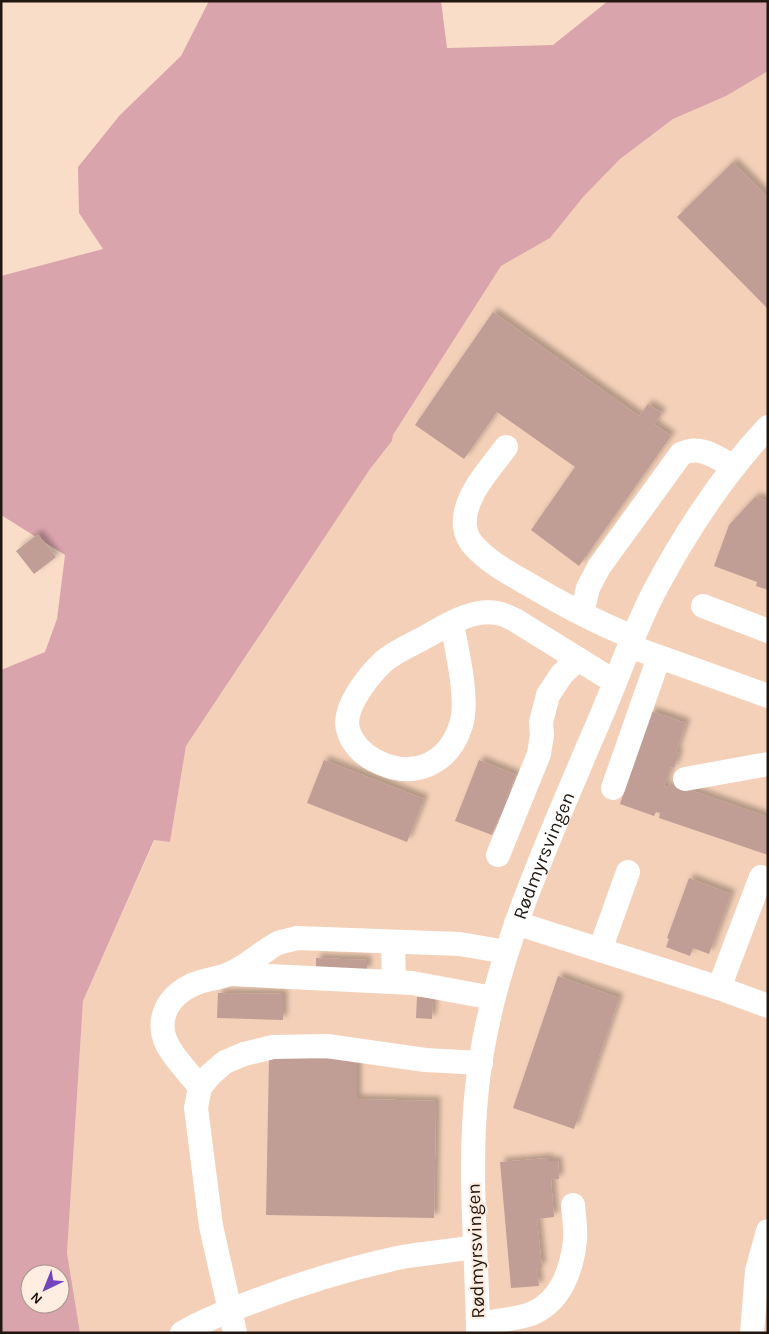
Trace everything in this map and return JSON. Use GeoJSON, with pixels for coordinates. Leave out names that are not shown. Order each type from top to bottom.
{"type":"FeatureCollection","features":[{"type":"Feature","properties":{"kind":"street","name":"Rødmyrsvingen"},"geometry":{"type":"LineString","coordinates":[[478,1328],[472,1199],[473,1140],[481,1063],[493,998],[506,952],[516,923],[631,642],[656,589],[698,517],[734,467],[768,428]]}},
{"type":"Feature","properties":{"kind":"street"},"geometry":{"type":"LineString","coordinates":[[506,447],[471,498],[465,514],[467,536],[473,546],[487,558],[548,595],[659,657],[768,696]]}},
{"type":"Feature","properties":{"kind":"street"},"geometry":{"type":"LineString","coordinates":[[582,613],[588,588],[599,567],[681,454],[689,450],[706,451],[734,467]]}},
{"type":"Feature","properties":{"kind":"street"},"geometry":{"type":"LineString","coordinates":[[703,606],[768,631]]}},
{"type":"Feature","properties":{"kind":"street"},"geometry":{"type":"LineString","coordinates":[[452,624],[464,702],[462,724],[454,743],[434,762],[418,768],[406,770],[382,765],[368,757],[356,746],[348,729],[347,715],[355,698],[370,676],[385,660],[403,648],[471,614],[499,613],[515,620],[615,682]]}},
{"type":"Feature","properties":{"kind":"street"},"geometry":{"type":"LineString","coordinates":[[613,788],[659,657]]}},
{"type":"Feature","properties":{"kind":"street"},"geometry":{"type":"LineString","coordinates":[[498,855],[539,754],[542,735],[541,722],[548,694],[562,674],[578,659]]}},
{"type":"Feature","properties":{"kind":"street"},"geometry":{"type":"LineString","coordinates":[[685,779],[768,764]]}},
{"type":"Feature","properties":{"kind":"street"},"geometry":{"type":"LineString","coordinates":[[600,950],[628,872]]}},
{"type":"Feature","properties":{"kind":"street"},"geometry":{"type":"LineString","coordinates":[[719,988],[761,877]]}},
{"type":"Feature","properties":{"kind":"street"},"geometry":{"type":"LineString","coordinates":[[516,923],[719,988],[768,1006]]}},
{"type":"Feature","properties":{"kind":"street"},"geometry":{"type":"LineString","coordinates":[[231,974],[280,942],[297,938],[460,944],[506,952]]}},
{"type":"Feature","properties":{"kind":"street"},"geometry":{"type":"LineString","coordinates":[[393,942],[394,982]]}},
{"type":"Feature","properties":{"kind":"street"},"geometry":{"type":"LineString","coordinates":[[200,1087],[172,1053],[165,1037],[162,1022],[165,1010],[171,1000],[180,991],[194,984],[231,974],[412,983],[493,998]]}},
{"type":"Feature","properties":{"kind":"street"},"geometry":{"type":"LineString","coordinates":[[232,1322],[211,1226],[196,1108],[200,1087],[211,1074],[226,1062],[244,1054],[273,1048],[327,1046],[425,1060],[481,1063]]}},
{"type":"Feature","properties":{"kind":"street"},"geometry":{"type":"LineString","coordinates":[[478,1328],[532,1314],[549,1303],[563,1285],[572,1263],[575,1238],[573,1205]]}},
{"type":"Feature","properties":{"kind":"street"},"geometry":{"type":"LineString","coordinates":[[752,1333],[757,1271],[768,1231]]}},
{"type":"Feature","properties":{"kind":"street"},"geometry":{"type":"LineString","coordinates":[[182,1333],[193,1326],[232,1322],[289,1288],[348,1270],[404,1257],[474,1247]]}},
{"type":"Feature","properties":{"kind":"shaded area"},"geometry":{"type":"Polygon","coordinates":[[[209,1],[441,1],[447,48],[553,45],[608,1],[768,1],[768,71],[726,96],[673,119],[620,159],[584,196],[550,238],[501,266],[393,435],[392,441],[370,469],[186,746],[170,842],[154,840],[83,1001],[67,1253],[69,1264],[20,1264],[20,1314],[70,1314],[70,1271],[80,1333],[1,1333],[1,670],[45,652],[57,619],[65,555],[1,515],[1,276],[103,249],[79,213],[78,167],[120,115],[181,56],[209,1]]]}},
{"type":"Feature","properties":{"kind":"shaded area"},"geometry":{"type":"Polygon","coordinates":[[[768,71],[768,1333],[80,1333],[67,1253],[83,1001],[155,840],[170,842],[186,746],[370,469],[392,441],[393,435],[501,266],[550,238],[584,196],[620,159],[673,119],[726,96],[768,71]]]}},
{"type":"Feature","properties":{"kind":"building"},"geometry":{"type":"Polygon","coordinates":[[[733,162],[768,197],[768,309],[677,217],[733,162]]]}},
{"type":"Feature","properties":{"kind":"building"},"geometry":{"type":"Polygon","coordinates":[[[493,312],[639,416],[648,404],[662,413],[654,424],[671,436],[579,566],[531,530],[575,467],[497,412],[464,459],[415,425],[493,312]]]}},
{"type":"Feature","properties":{"kind":"building"},"geometry":{"type":"Polygon","coordinates":[[[755,497],[768,501],[768,590],[756,586],[757,582],[714,566],[729,525],[755,497]]]}},
{"type":"Feature","properties":{"kind":"building"},"geometry":{"type":"Polygon","coordinates":[[[38,534],[56,557],[34,574],[16,551],[38,534]]]}},
{"type":"Feature","properties":{"kind":"building"},"geometry":{"type":"Polygon","coordinates":[[[651,711],[686,723],[676,752],[679,753],[674,768],[671,767],[664,786],[669,788],[670,783],[768,817],[768,855],[659,818],[660,813],[656,812],[654,816],[620,804],[651,711]]]}},
{"type":"Feature","properties":{"kind":"building"},"geometry":{"type":"Polygon","coordinates":[[[324,760],[424,799],[407,842],[307,803],[324,760]]]}},
{"type":"Feature","properties":{"kind":"building"},"geometry":{"type":"Polygon","coordinates":[[[479,760],[516,775],[506,799],[511,801],[504,819],[499,817],[492,835],[455,821],[479,760]]]}},
{"type":"Feature","properties":{"kind":"building"},"geometry":{"type":"Polygon","coordinates":[[[689,878],[731,894],[709,954],[693,948],[690,956],[666,947],[669,939],[667,938],[689,878]]]}},
{"type":"Feature","properties":{"kind":"building"},"geometry":{"type":"Polygon","coordinates":[[[316,958],[367,960],[367,971],[316,969],[316,958]]]}},
{"type":"Feature","properties":{"kind":"building"},"geometry":{"type":"Polygon","coordinates":[[[558,976],[619,998],[574,1129],[513,1108],[558,976]]]}},
{"type":"Feature","properties":{"kind":"building"},"geometry":{"type":"Polygon","coordinates":[[[218,993],[283,994],[283,1020],[217,1018],[218,993]]]}},
{"type":"Feature","properties":{"kind":"building"},"geometry":{"type":"Polygon","coordinates":[[[417,997],[433,998],[432,1019],[416,1018],[417,997]]]}},
{"type":"Feature","properties":{"kind":"building"},"geometry":{"type":"Polygon","coordinates":[[[269,1058],[357,1059],[357,1099],[436,1101],[434,1218],[266,1215],[269,1058]]]}},
{"type":"Feature","properties":{"kind":"building"},"geometry":{"type":"Polygon","coordinates":[[[549,1158],[549,1161],[558,1161],[559,1179],[551,1180],[554,1217],[537,1219],[542,1268],[537,1268],[539,1286],[511,1288],[500,1162],[549,1158]]]}}]}
